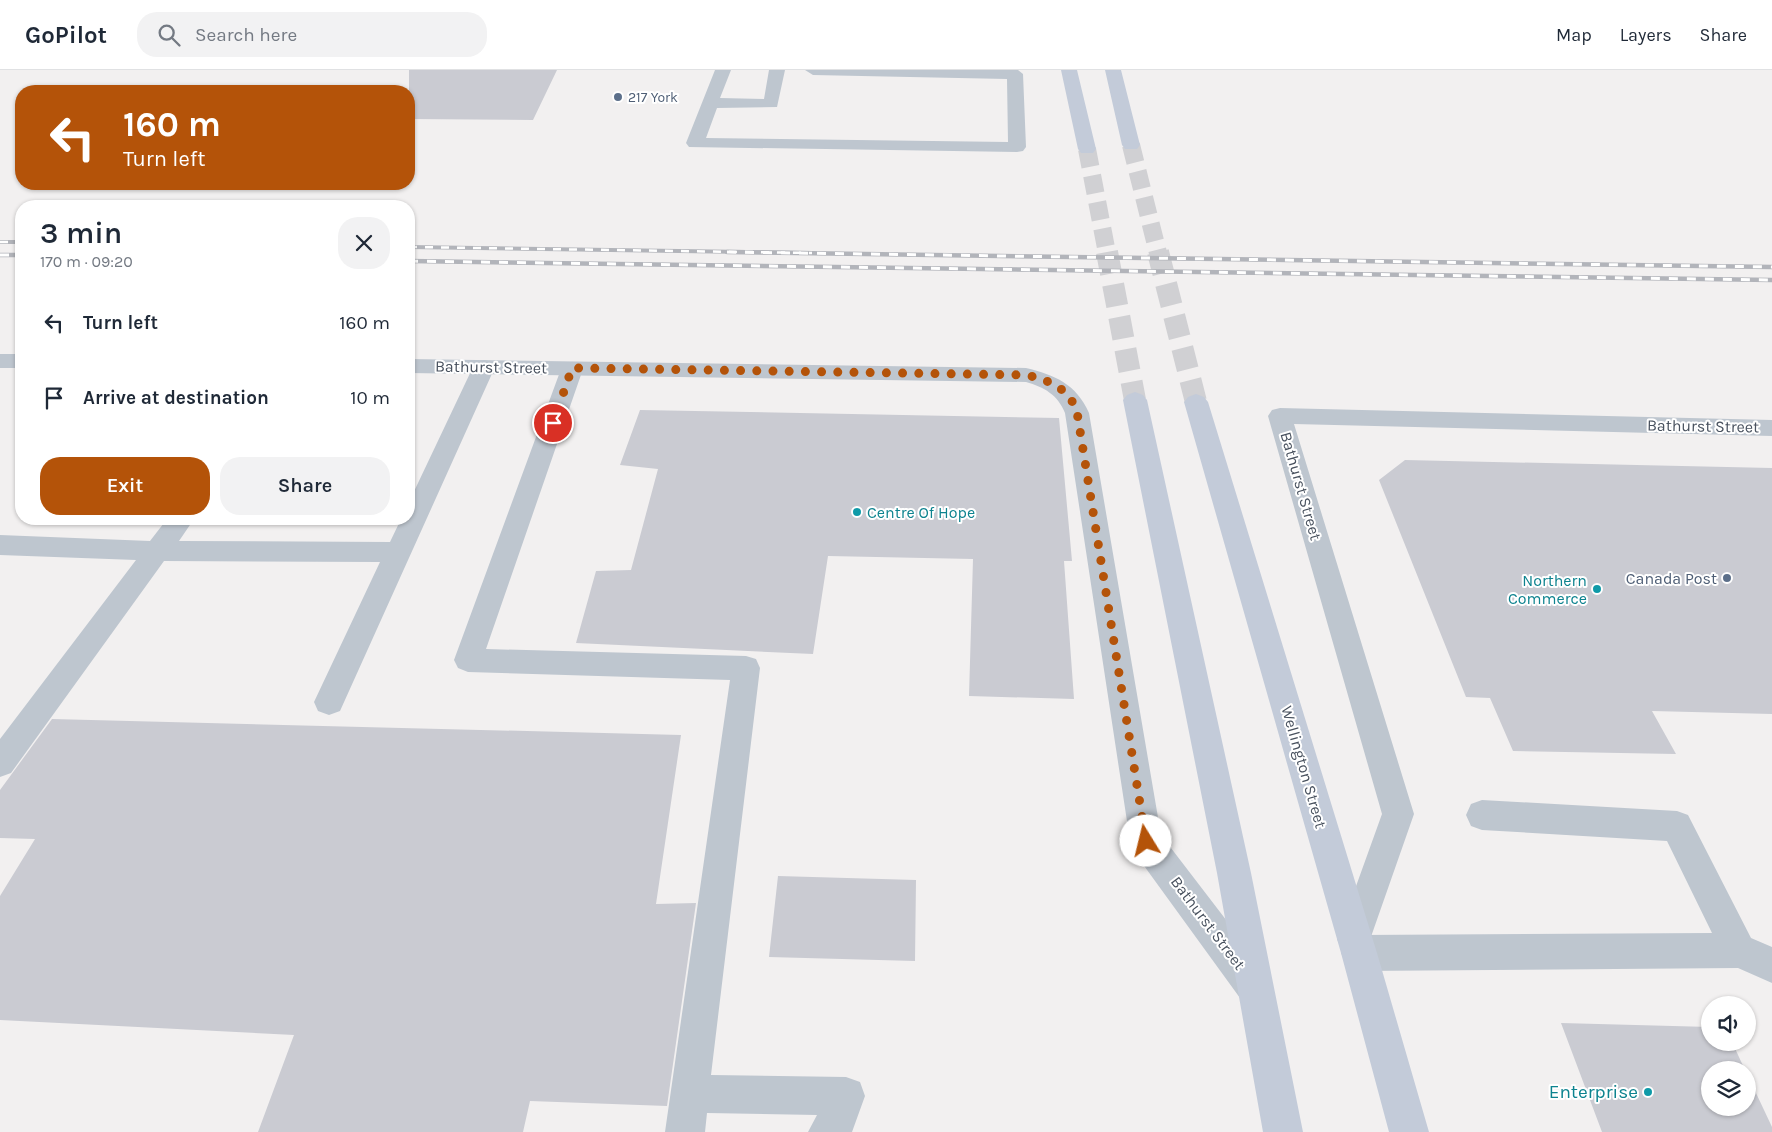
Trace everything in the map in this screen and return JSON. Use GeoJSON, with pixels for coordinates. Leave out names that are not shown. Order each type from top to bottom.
{"type":"FeatureCollection","features":[{"type":"Feature","properties":{"kind":"main road"},"geometry":{"type":"LineString","coordinates":[[1069,70],[1087,149]]}},
{"type":"Feature","properties":{"kind":"main road"},"geometry":{"type":"LineString","coordinates":[[1113,70],[1131,145]]}},
{"type":"Feature","properties":{"kind":"main road"},"geometry":{"type":"LineString","coordinates":[[1135,400],[1257,989],[1283,1132]]}},
{"type":"Feature","properties":{"kind":"main road","name":"Wellington Street"},"geometry":{"type":"LineString","coordinates":[[1196,402],[1357,946],[1409,1132]]}},
{"type":"Feature","properties":{"kind":"street"},"geometry":{"type":"LineString","coordinates":[[722,70],[695,143],[1017,147],[1015,74],[813,70]]}},
{"type":"Feature","properties":{"kind":"street"},"geometry":{"type":"LineString","coordinates":[[710,103],[772,104],[777,70]]}},
{"type":"Feature","properties":{"kind":"street"},"geometry":{"type":"LineString","coordinates":[[0,360],[15,361]]}},
{"type":"Feature","properties":{"kind":"street","name":"Bathurst Street"},"geometry":{"type":"LineString","coordinates":[[415,366],[1026,375],[1045,379],[1062,388],[1073,400],[1077,412],[1146,841],[1257,989]]}},
{"type":"Feature","properties":{"kind":"street"},"geometry":{"type":"LineString","coordinates":[[415,515],[484,367]]}},
{"type":"Feature","properties":{"kind":"street"},"geometry":{"type":"LineString","coordinates":[[572,368],[468,660],[746,668],[685,1132]]}},
{"type":"Feature","properties":{"kind":"street","name":"Bathurst Street"},"geometry":{"type":"LineString","coordinates":[[1357,946],[1398,814],[1280,416],[1772,428]]}},
{"type":"Feature","properties":{"kind":"street"},"geometry":{"type":"LineString","coordinates":[[0,763],[177,525]]}},
{"type":"Feature","properties":{"kind":"street"},"geometry":{"type":"LineString","coordinates":[[329,702],[411,525]]}},
{"type":"Feature","properties":{"kind":"street"},"geometry":{"type":"LineString","coordinates":[[0,545],[157,550],[398,552]]}},
{"type":"Feature","properties":{"kind":"street"},"geometry":{"type":"LineString","coordinates":[[1482,815],[1677,826],[1739,950]]}},
{"type":"Feature","properties":{"kind":"street"},"geometry":{"type":"LineString","coordinates":[[1357,946],[1739,950],[1772,965]]}},
{"type":"Feature","properties":{"kind":"street"},"geometry":{"type":"LineString","coordinates":[[690,1094],[846,1096],[837,1120],[828,1132]]}},
{"type":"Feature","properties":{"kind":"building"},"geometry":{"type":"Polygon","coordinates":[[[409,70],[557,70],[533,120],[415,119],[415,85],[409,85],[409,70]]]}},
{"type":"Feature","properties":{"kind":"building","name":"Centre Of Hope"},"geometry":{"type":"Polygon","coordinates":[[[640,410],[1059,418],[1072,561],[1064,561],[1074,699],[969,696],[973,559],[828,556],[813,654],[576,643],[596,571],[631,570],[658,469],[620,465],[640,410]]]}},
{"type":"Feature","properties":{"kind":"building","name":"Northern Commerce"},"geometry":{"type":"Polygon","coordinates":[[[1405,460],[1772,468],[1772,714],[1652,711],[1676,754],[1513,751],[1490,698],[1466,697],[1379,480],[1405,460]]]}},
{"type":"Feature","properties":{"kind":"building"},"geometry":{"type":"Polygon","coordinates":[[[52,719],[681,735],[656,904],[696,903],[667,1106],[530,1101],[523,1132],[258,1132],[294,1035],[0,1020],[0,896],[35,839],[0,838],[0,790],[52,719]]]}},
{"type":"Feature","properties":{"kind":"building"},"geometry":{"type":"Polygon","coordinates":[[[778,876],[916,880],[915,961],[769,957],[778,876]]]}},
{"type":"Feature","properties":{"kind":"building","name":"Enterprise"},"geometry":{"type":"Polygon","coordinates":[[[1561,1023],[1701,1027],[1701,1051],[1736,1051],[1741,1061],[1701,1061],[1701,1116],[1756,1116],[1756,1093],[1772,1127],[1772,1132],[1602,1132],[1561,1023]]]}},
{"type":"Feature","properties":{"kind":"tunnel"},"geometry":{"type":"LineString","coordinates":[[1131,145],[1158,253]]}},
{"type":"Feature","properties":{"kind":"tunnel"},"geometry":{"type":"LineString","coordinates":[[1087,149],[1107,253]]}},
{"type":"Feature","properties":{"kind":"tunnel"},"geometry":{"type":"LineString","coordinates":[[1107,252],[1135,400]]}},
{"type":"Feature","properties":{"kind":"tunnel"},"geometry":{"type":"LineString","coordinates":[[1158,252],[1196,402]]}},
{"type":"Feature","properties":{"kind":"railway"},"geometry":{"type":"LineString","coordinates":[[0,242],[15,242]]}},
{"type":"Feature","properties":{"kind":"railway"},"geometry":{"type":"LineString","coordinates":[[415,247],[812,253]]}},
{"type":"Feature","properties":{"kind":"railway"},"geometry":{"type":"LineString","coordinates":[[727,252],[1772,267]]}},
{"type":"Feature","properties":{"kind":"railway"},"geometry":{"type":"LineString","coordinates":[[0,255],[15,255]]}},
{"type":"Feature","properties":{"kind":"railway"},"geometry":{"type":"LineString","coordinates":[[415,261],[1772,280]]}},
{"type":"Feature","properties":{"kind":"place","name":"217 York"},"geometry":{"type":"Point","coordinates":[618,97]}},
{"type":"Feature","properties":{"kind":"place","name":"Centre Of Hope"},"geometry":{"type":"Point","coordinates":[857,512]}},
{"type":"Feature","properties":{"kind":"place","name":"Canada Post"},"geometry":{"type":"Point","coordinates":[1727,578]}},
{"type":"Feature","properties":{"kind":"place","name":"Northern Commerce"},"geometry":{"type":"Point","coordinates":[1597,589]}},
{"type":"Feature","properties":{"kind":"place","name":"Enterprise"},"geometry":{"type":"Point","coordinates":[1648,1092]}},
{"type":"Feature","properties":{"kind":"route"},"geometry":{"type":"LineString","coordinates":[[553,423],[572,368],[1026,375],[1045,379],[1062,388],[1073,400],[1077,412],[1146,841]]}}]}
